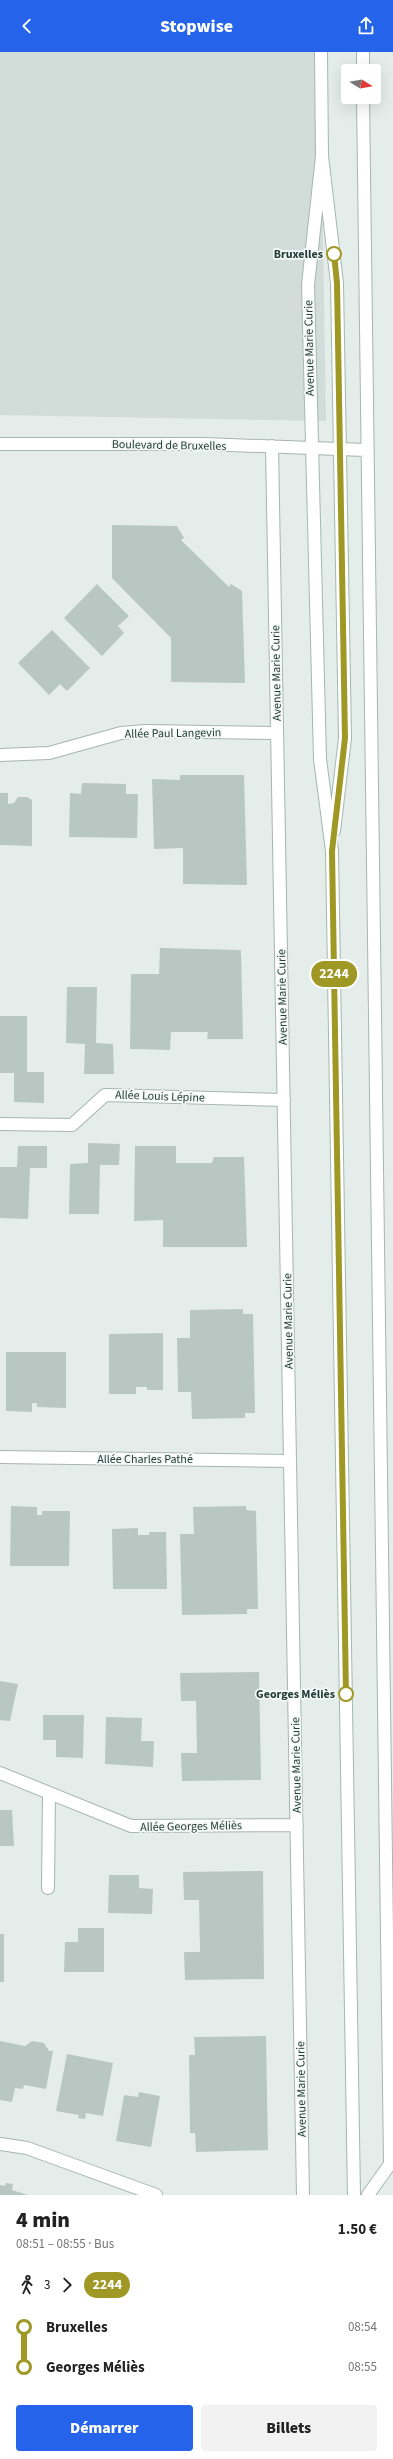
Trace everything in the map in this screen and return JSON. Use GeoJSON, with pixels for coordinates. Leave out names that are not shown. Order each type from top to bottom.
{"type":"FeatureCollection","features":[{"type":"Feature","properties":{"kind":"street","name":"Avenue Marie Curie"},"geometry":{"type":"LineString","coordinates":[[321,52],[322,156],[337,283],[338,449],[345,738],[332,851]]}},
{"type":"Feature","properties":{"kind":"street"},"geometry":{"type":"LineString","coordinates":[[362,52],[363,64]]}},
{"type":"Feature","properties":{"kind":"street"},"geometry":{"type":"LineString","coordinates":[[363,104],[390,2164],[368,2195]]}},
{"type":"Feature","properties":{"kind":"street","name":"Avenue Marie Curie"},"geometry":{"type":"LineString","coordinates":[[322,156],[308,284],[320,759],[332,851],[354,2195]]}},
{"type":"Feature","properties":{"kind":"street","name":"Boulevard de Bruxelles"},"geometry":{"type":"LineString","coordinates":[[0,444],[272,446],[367,450]]}},
{"type":"Feature","properties":{"kind":"street","name":"Avenue Marie Curie"},"geometry":{"type":"LineString","coordinates":[[272,446],[303,2195]]}},
{"type":"Feature","properties":{"kind":"street","name":"Allée Paul Langevin"},"geometry":{"type":"LineString","coordinates":[[0,755],[49,753],[121,733],[146,731],[277,733]]}},
{"type":"Feature","properties":{"kind":"street","name":"Allée Louis Lépine"},"geometry":{"type":"LineString","coordinates":[[0,1124],[72,1125],[105,1095],[284,1100]]}},
{"type":"Feature","properties":{"kind":"street","name":"Allée Charles Pathé"},"geometry":{"type":"LineString","coordinates":[[0,1457],[290,1461]]}},
{"type":"Feature","properties":{"kind":"street","name":"Allée Georges Méliès"},"geometry":{"type":"LineString","coordinates":[[0,1773],[35,1785],[48,1794],[131,1826],[297,1825]]}},
{"type":"Feature","properties":{"kind":"street"},"geometry":{"type":"LineString","coordinates":[[48,1794],[48,1888]]}},
{"type":"Feature","properties":{"kind":"street"},"geometry":{"type":"LineString","coordinates":[[0,2144],[26,2148],[156,2195]]}},
{"type":"Feature","properties":{"kind":"shaded area"},"geometry":{"type":"Polygon","coordinates":[[[0,52],[320,52],[326,421],[0,415],[0,52]]]}},
{"type":"Feature","properties":{"kind":"building"},"geometry":{"type":"Polygon","coordinates":[[[112,525],[177,526],[184,538],[181,540],[229,587],[231,584],[242,591],[245,683],[171,682],[171,638],[112,578],[112,525]]]}},
{"type":"Feature","properties":{"kind":"building"},"geometry":{"type":"Polygon","coordinates":[[[97,584],[129,616],[118,626],[124,633],[102,656],[64,618],[97,584]]]}},
{"type":"Feature","properties":{"kind":"building"},"geometry":{"type":"Polygon","coordinates":[[[52,630],[90,668],[67,691],[60,684],[49,695],[18,663],[52,630]]]}},
{"type":"Feature","properties":{"kind":"building"},"geometry":{"type":"Polygon","coordinates":[[[180,775],[244,775],[247,885],[183,884],[183,848],[154,849],[152,779],[180,780],[180,775]]]}},
{"type":"Feature","properties":{"kind":"building"},"geometry":{"type":"Polygon","coordinates":[[[82,783],[126,784],[126,794],[138,794],[137,838],[69,837],[70,793],[81,794],[82,783]]]}},
{"type":"Feature","properties":{"kind":"building"},"geometry":{"type":"Polygon","coordinates":[[[0,793],[8,793],[8,804],[14,803],[18,797],[27,797],[32,800],[32,846],[0,845],[0,793]]]}},
{"type":"Feature","properties":{"kind":"building"},"geometry":{"type":"Polygon","coordinates":[[[160,948],[241,950],[243,1039],[207,1039],[208,1032],[171,1032],[170,1050],[130,1049],[131,974],[159,974],[160,948]]]}},
{"type":"Feature","properties":{"kind":"building"},"geometry":{"type":"Polygon","coordinates":[[[67,987],[97,987],[96,1043],[113,1044],[114,1074],[84,1074],[85,1044],[66,1043],[67,987]]]}},
{"type":"Feature","properties":{"kind":"building"},"geometry":{"type":"Polygon","coordinates":[[[0,1016],[27,1016],[27,1072],[44,1072],[44,1103],[14,1102],[14,1073],[0,1073],[0,1016]]]}},
{"type":"Feature","properties":{"kind":"building"},"geometry":{"type":"Polygon","coordinates":[[[88,1143],[120,1144],[119,1165],[100,1165],[99,1214],[69,1214],[70,1164],[88,1163],[88,1143]]]}},
{"type":"Feature","properties":{"kind":"building"},"geometry":{"type":"Polygon","coordinates":[[[18,1146],[47,1146],[47,1168],[30,1168],[28,1219],[0,1218],[0,1167],[17,1167],[18,1146]]]}},
{"type":"Feature","properties":{"kind":"building"},"geometry":{"type":"Polygon","coordinates":[[[135,1146],[176,1146],[176,1163],[212,1163],[214,1157],[244,1157],[247,1247],[163,1247],[163,1220],[134,1221],[135,1146]]]}},
{"type":"Feature","properties":{"kind":"building"},"geometry":{"type":"Polygon","coordinates":[[[243,1309],[243,1314],[253,1314],[255,1413],[245,1413],[245,1418],[192,1419],[191,1392],[178,1392],[177,1338],[190,1338],[190,1310],[243,1309]]]}},
{"type":"Feature","properties":{"kind":"building"},"geometry":{"type":"Polygon","coordinates":[[[163,1333],[163,1390],[147,1390],[147,1387],[136,1387],[136,1394],[109,1394],[109,1334],[163,1333]]]}},
{"type":"Feature","properties":{"kind":"building"},"geometry":{"type":"Polygon","coordinates":[[[6,1352],[66,1352],[66,1408],[37,1407],[37,1403],[32,1403],[32,1412],[6,1411],[6,1352]]]}},
{"type":"Feature","properties":{"kind":"building"},"geometry":{"type":"Polygon","coordinates":[[[11,1506],[37,1507],[37,1515],[42,1515],[42,1511],[70,1511],[69,1566],[10,1566],[11,1506]]]}},
{"type":"Feature","properties":{"kind":"building"},"geometry":{"type":"Polygon","coordinates":[[[246,1506],[246,1510],[256,1511],[258,1609],[247,1609],[247,1614],[182,1615],[180,1534],[194,1534],[193,1507],[246,1506]]]}},
{"type":"Feature","properties":{"kind":"building"},"geometry":{"type":"Polygon","coordinates":[[[138,1528],[138,1535],[149,1535],[149,1532],[166,1532],[167,1589],[113,1589],[112,1529],[138,1528]]]}},
{"type":"Feature","properties":{"kind":"building"},"geometry":{"type":"Polygon","coordinates":[[[259,1672],[261,1780],[182,1781],[181,1753],[197,1753],[196,1701],[181,1701],[180,1673],[259,1672]]]}},
{"type":"Feature","properties":{"kind":"building"},"geometry":{"type":"Polygon","coordinates":[[[0,1681],[18,1684],[10,1721],[0,1720],[0,1681]]]}},
{"type":"Feature","properties":{"kind":"building"},"geometry":{"type":"Polygon","coordinates":[[[43,1715],[84,1715],[83,1758],[56,1757],[56,1740],[43,1740],[43,1715]]]}},
{"type":"Feature","properties":{"kind":"building"},"geometry":{"type":"Polygon","coordinates":[[[106,1717],[142,1718],[141,1741],[154,1741],[153,1767],[105,1764],[106,1717]]]}},
{"type":"Feature","properties":{"kind":"building"},"geometry":{"type":"Polygon","coordinates":[[[0,1810],[12,1810],[14,1846],[0,1846],[0,1810]]]}},
{"type":"Feature","properties":{"kind":"building"},"geometry":{"type":"Polygon","coordinates":[[[263,1871],[264,1979],[185,1980],[184,1952],[200,1952],[199,1900],[184,1900],[183,1872],[263,1871]]]}},
{"type":"Feature","properties":{"kind":"building"},"geometry":{"type":"Polygon","coordinates":[[[109,1875],[139,1875],[139,1888],[153,1889],[152,1914],[108,1913],[109,1875]]]}},
{"type":"Feature","properties":{"kind":"building"},"geometry":{"type":"Polygon","coordinates":[[[78,1928],[104,1928],[104,1972],[64,1972],[65,1942],[78,1942],[78,1928]]]}},
{"type":"Feature","properties":{"kind":"building"},"geometry":{"type":"Polygon","coordinates":[[[0,1934],[4,1934],[4,1982],[0,1982],[0,1934]]]}},
{"type":"Feature","properties":{"kind":"building"},"geometry":{"type":"Polygon","coordinates":[[[266,2036],[268,2150],[196,2152],[195,2133],[190,2133],[189,2055],[195,2055],[194,2037],[266,2036]]]}},
{"type":"Feature","properties":{"kind":"building"},"geometry":{"type":"Polygon","coordinates":[[[0,2041],[25,2046],[32,2041],[44,2043],[49,2051],[53,2051],[46,2089],[24,2085],[23,2089],[15,2088],[12,2102],[0,2100],[0,2041]]]}},
{"type":"Feature","properties":{"kind":"building"},"geometry":{"type":"Polygon","coordinates":[[[67,2054],[113,2063],[103,2116],[86,2113],[85,2119],[78,2118],[79,2115],[56,2111],[67,2054]]]}},
{"type":"Feature","properties":{"kind":"building"},"geometry":{"type":"Polygon","coordinates":[[[139,2092],[160,2096],[151,2147],[116,2141],[124,2095],[138,2097],[139,2092]]]}},
{"type":"Feature","properties":{"kind":"building"},"geometry":{"type":"Polygon","coordinates":[[[6,2183],[13,2184],[12,2190],[28,2195],[0,2195],[0,2185],[5,2186],[6,2183]]]}},
{"type":"Feature","properties":{"kind":"bus line","name":"2244"},"geometry":{"type":"LineString","coordinates":[[334,254],[337,283],[337,375],[345,738],[332,851],[346,1694]]}},
{"type":"Feature","properties":{"kind":"place","name":"Bruxelles"},"geometry":{"type":"Point","coordinates":[334,254]}},
{"type":"Feature","properties":{"kind":"place","name":"Georges Méliès"},"geometry":{"type":"Point","coordinates":[346,1694]}}]}
